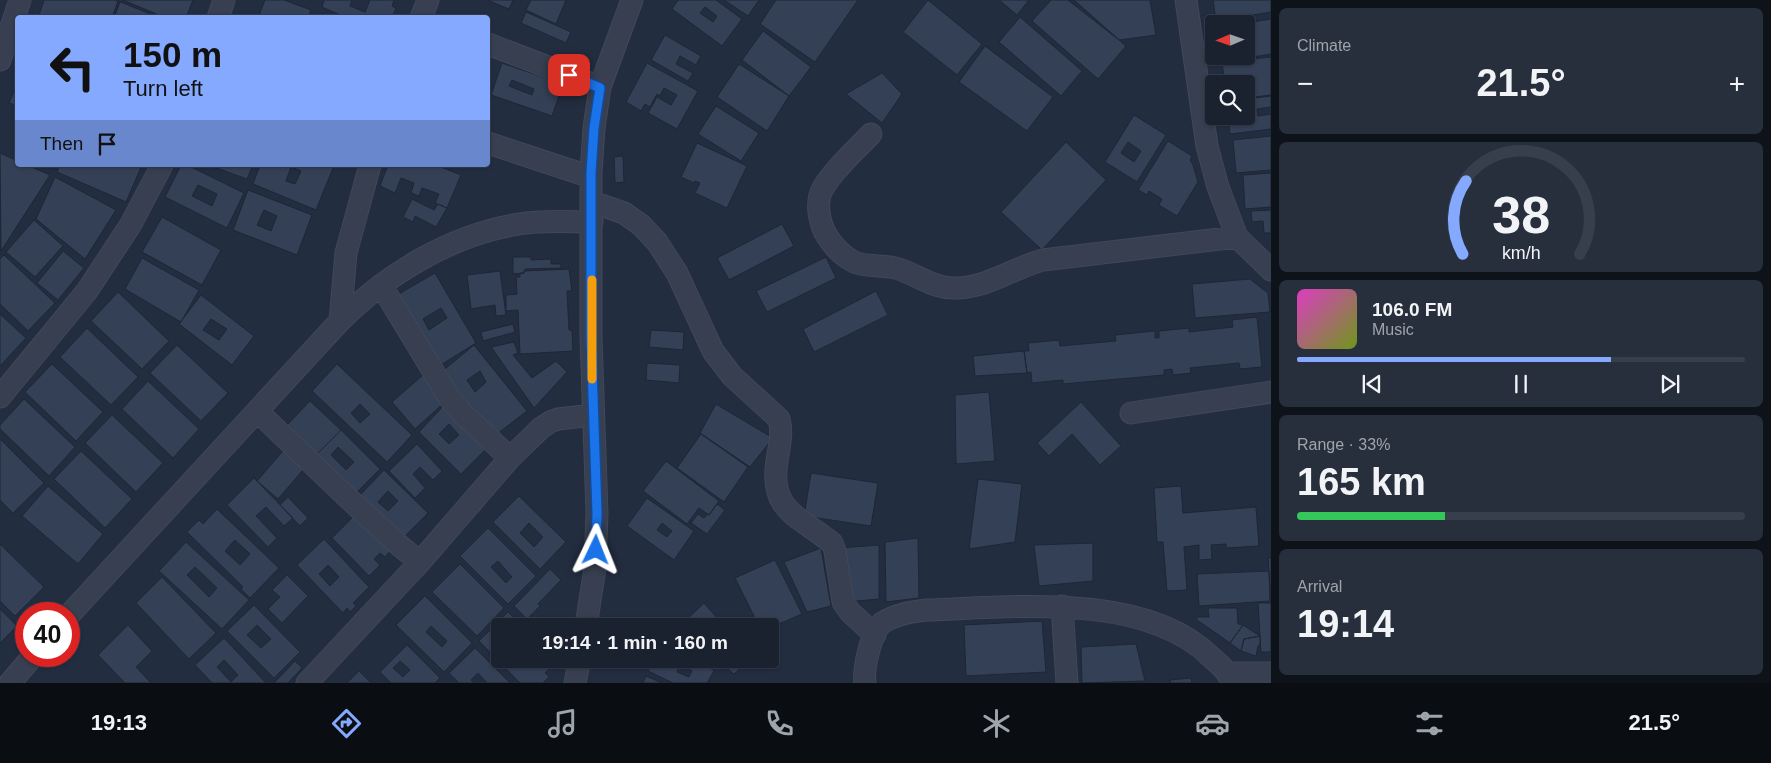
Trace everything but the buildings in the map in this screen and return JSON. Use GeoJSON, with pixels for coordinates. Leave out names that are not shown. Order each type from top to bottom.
{"type":"FeatureCollection","features":[{"type":"Feature","properties":{"kind":"street"},"geometry":{"type":"LineString","coordinates":[[219,15],[224,0]]}},
{"type":"Feature","properties":{"kind":"street"},"geometry":{"type":"LineString","coordinates":[[422,15],[428,0]]}},
{"type":"Feature","properties":{"kind":"street"},"geometry":{"type":"LineString","coordinates":[[587,618],[595,568],[597,513],[591,337],[591,177],[594,128],[600,88],[632,0]]}},
{"type":"Feature","properties":{"kind":"street"},"geometry":{"type":"LineString","coordinates":[[1186,0],[1207,146],[1218,187],[1237,238],[1271,270]]}},
{"type":"Feature","properties":{"kind":"street"},"geometry":{"type":"LineString","coordinates":[[0,60],[12,4]]}},
{"type":"Feature","properties":{"kind":"street"},"geometry":{"type":"LineString","coordinates":[[490,45],[600,88]]}},
{"type":"Feature","properties":{"kind":"street"},"geometry":{"type":"LineString","coordinates":[[871,134],[822,190],[819,213],[823,229],[832,244],[856,262],[899,269],[926,283],[956,288],[974,286],[993,281],[1028,264],[1043,260],[1237,238]]}},
{"type":"Feature","properties":{"kind":"street"},"geometry":{"type":"LineString","coordinates":[[490,144],[591,177]]}},
{"type":"Feature","properties":{"kind":"street"},"geometry":{"type":"LineString","coordinates":[[0,397],[87,291],[131,224],[161,167]]}},
{"type":"Feature","properties":{"kind":"street"},"geometry":{"type":"LineString","coordinates":[[340,321],[346,253],[369,167]]}},
{"type":"Feature","properties":{"kind":"street"},"geometry":{"type":"LineString","coordinates":[[80,603],[340,321],[360,300],[381,284],[429,255],[474,235],[521,224],[592,212],[624,213],[641,225],[657,242],[677,272],[713,351],[732,376],[779,419],[781,436],[775,476],[776,489],[780,501],[790,512],[832,544],[836,551],[843,602],[850,612],[875,635]]}},
{"type":"Feature","properties":{"kind":"street"},"geometry":{"type":"LineString","coordinates":[[381,284],[450,399],[463,414],[510,458]]}},
{"type":"Feature","properties":{"kind":"street"},"geometry":{"type":"LineString","coordinates":[[1131,414],[1271,392]]}},
{"type":"Feature","properties":{"kind":"street"},"geometry":{"type":"LineString","coordinates":[[257,411],[356,506],[420,562]]}},
{"type":"Feature","properties":{"kind":"street"},"geometry":{"type":"LineString","coordinates":[[307,683],[420,562],[510,458],[550,422],[558,419],[593,416]]}},
{"type":"Feature","properties":{"kind":"street"},"geometry":{"type":"LineString","coordinates":[[1062,606],[1067,683]]}},
{"type":"Feature","properties":{"kind":"street"},"geometry":{"type":"LineString","coordinates":[[865,683],[864,676],[870,645],[881,624],[905,612],[1062,606],[1138,618],[1175,630],[1201,647],[1230,678],[1271,674]]}},
{"type":"Feature","properties":{"kind":"street"},"geometry":{"type":"LineString","coordinates":[[10,683],[24,667]]}},
{"type":"Feature","properties":{"kind":"street"},"geometry":{"type":"LineString","coordinates":[[575,683],[578,668]]}},
{"type":"Feature","properties":{"kind":"slow traffic"},"geometry":{"type":"LineString","coordinates":[[592,280],[592,379]]}},
{"type":"Feature","properties":{"kind":"route"},"geometry":{"type":"LineString","coordinates":[[569,75],[600,88],[594,128],[591,173],[591,337],[597,513],[596,550]]}}]}
